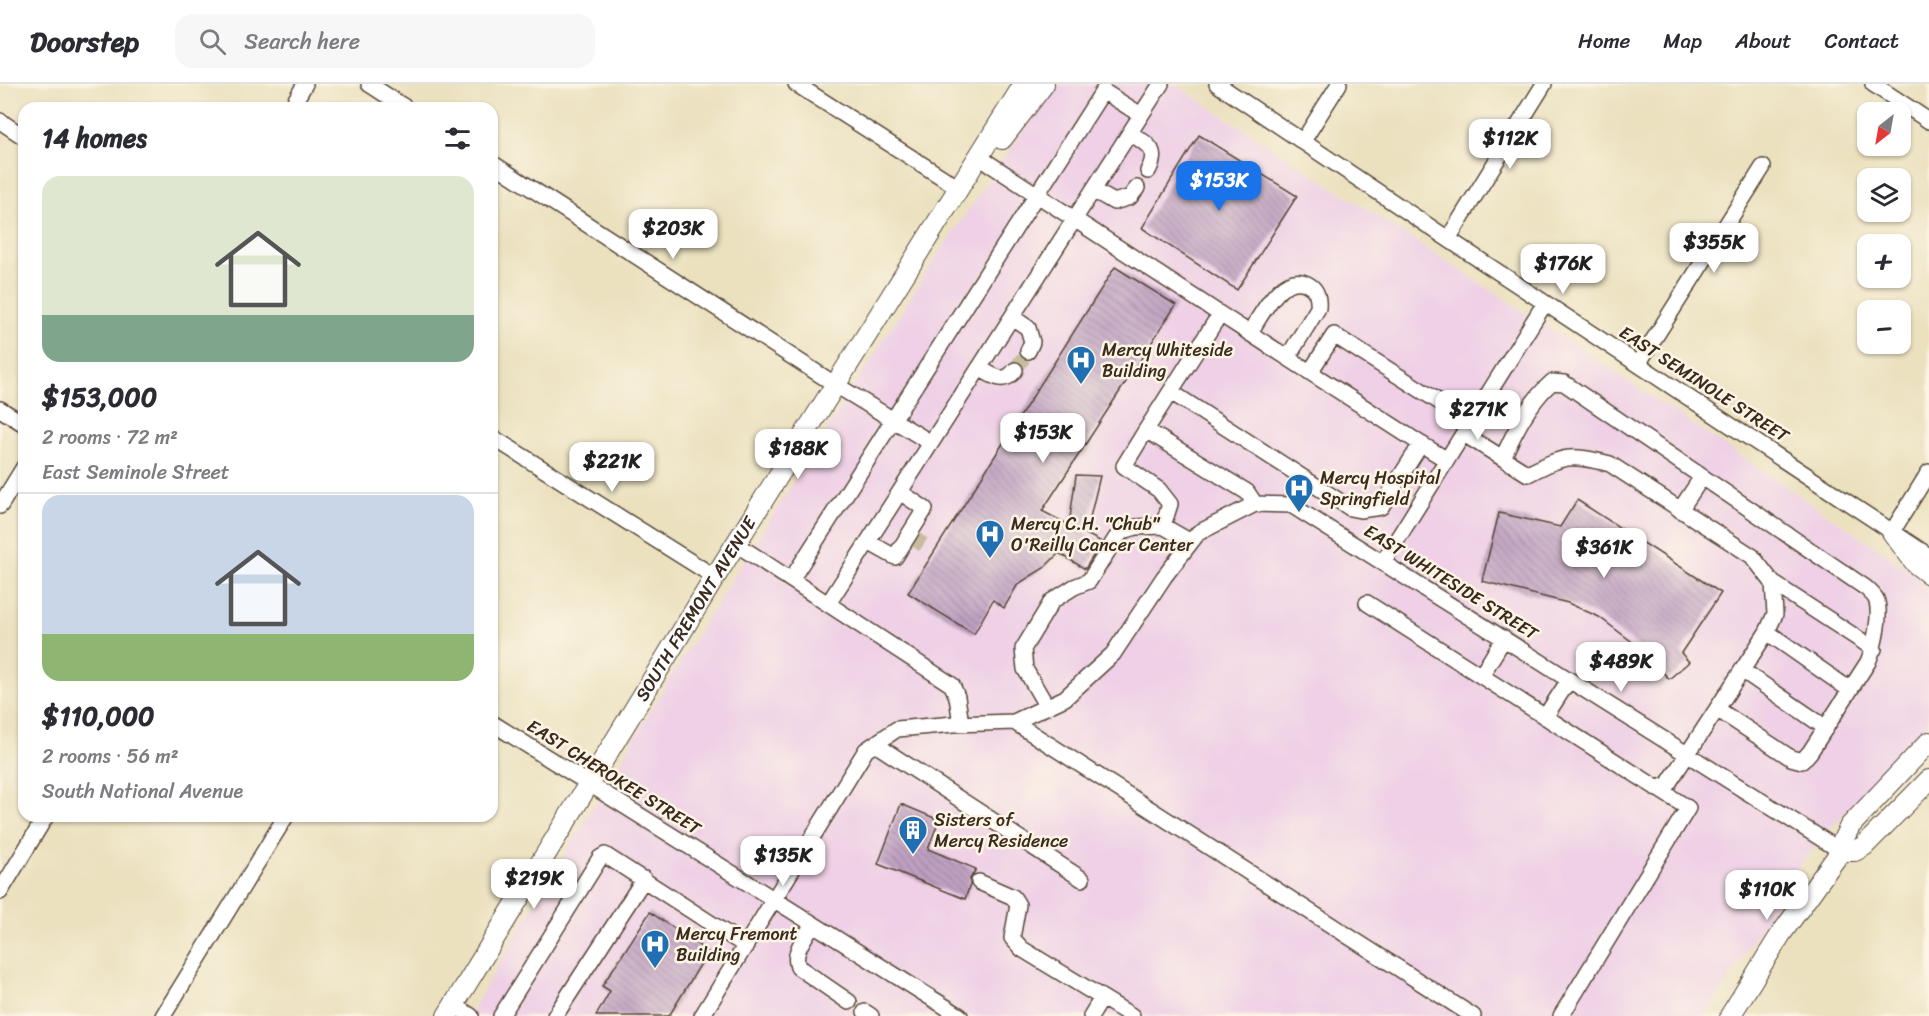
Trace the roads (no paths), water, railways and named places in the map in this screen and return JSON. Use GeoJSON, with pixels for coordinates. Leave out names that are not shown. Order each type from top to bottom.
{"type":"FeatureCollection","features":[{"type":"Feature","properties":{"kind":"main road","name":"SOUTH FREMONT AVENUE"},"geometry":{"type":"LineString","coordinates":[[451,1010],[715,577],[1024,84]]}},
{"type":"Feature","properties":{"kind":"main road"},"geometry":{"type":"LineString","coordinates":[[979,157],[1001,140],[1044,84]]}},
{"type":"Feature","properties":{"kind":"main road"},"geometry":{"type":"LineString","coordinates":[[1892,532],[1916,564],[1929,574]]}},
{"type":"Feature","properties":{"kind":"main road"},"geometry":{"type":"LineString","coordinates":[[1730,1016],[1781,934],[1841,851],[1843,840],[1850,826],[1929,742]]}},
{"type":"Feature","properties":{"kind":"main road"},"geometry":{"type":"LineString","coordinates":[[1841,851],[1855,851],[1864,846],[1929,780]]}},
{"type":"Feature","properties":{"kind":"street"},"geometry":{"type":"LineString","coordinates":[[294,102],[305,84]]}},
{"type":"Feature","properties":{"kind":"street"},"geometry":{"type":"LineString","coordinates":[[369,84],[397,102]]}},
{"type":"Feature","properties":{"kind":"street"},"geometry":{"type":"LineString","coordinates":[[796,84],[959,188]]}},
{"type":"Feature","properties":{"kind":"street"},"geometry":{"type":"LineString","coordinates":[[828,604],[1161,84]]}},
{"type":"Feature","properties":{"kind":"street","name":"EAST SEMINOLE STREET"},"geometry":{"type":"LineString","coordinates":[[1217,84],[1448,240],[1929,556]]}},
{"type":"Feature","properties":{"kind":"street"},"geometry":{"type":"LineString","coordinates":[[1303,141],[1339,84]]}},
{"type":"Feature","properties":{"kind":"street"},"geometry":{"type":"LineString","coordinates":[[1448,240],[1544,84]]}},
{"type":"Feature","properties":{"kind":"street"},"geometry":{"type":"LineString","coordinates":[[1873,84],[1929,121]]}},
{"type":"Feature","properties":{"kind":"street"},"geometry":{"type":"LineString","coordinates":[[791,579],[1102,91],[1141,115]]}},
{"type":"Feature","properties":{"kind":"street"},"geometry":{"type":"LineString","coordinates":[[0,121],[18,133]]}},
{"type":"Feature","properties":{"kind":"street"},"geometry":{"type":"LineString","coordinates":[[1130,133],[1149,145],[1154,154],[1148,171]]}},
{"type":"Feature","properties":{"kind":"street"},"geometry":{"type":"LineString","coordinates":[[979,157],[1447,460]]}},
{"type":"Feature","properties":{"kind":"street"},"geometry":{"type":"LineString","coordinates":[[498,167],[836,385],[932,443]]}},
{"type":"Feature","properties":{"kind":"street"},"geometry":{"type":"LineString","coordinates":[[1638,364],[1763,167]]}},
{"type":"Feature","properties":{"kind":"street"},"geometry":{"type":"LineString","coordinates":[[1093,190],[1114,202],[1130,196],[1137,188]]}},
{"type":"Feature","properties":{"kind":"street"},"geometry":{"type":"LineString","coordinates":[[1250,332],[1281,288],[1289,282],[1298,281],[1308,284],[1315,291],[1318,308],[1287,357]]}},
{"type":"Feature","properties":{"kind":"street"},"geometry":{"type":"LineString","coordinates":[[1383,562],[1545,303]]}},
{"type":"Feature","properties":{"kind":"street"},"geometry":{"type":"LineString","coordinates":[[1163,526],[1170,504],[1159,490],[1124,466],[1220,314]]}},
{"type":"Feature","properties":{"kind":"street"},"geometry":{"type":"LineString","coordinates":[[1012,317],[1028,328],[1032,342],[1028,351]]}},
{"type":"Feature","properties":{"kind":"street"},"geometry":{"type":"LineString","coordinates":[[1310,372],[1334,335],[1467,428],[1503,458],[1528,474],[1564,457],[1584,458],[1610,464],[1752,556],[1773,584],[1874,649]]}},
{"type":"Feature","properties":{"kind":"street"},"geometry":{"type":"LineString","coordinates":[[979,368],[996,378],[1005,379],[1011,377],[1016,370]]}},
{"type":"Feature","properties":{"kind":"street"},"geometry":{"type":"LineString","coordinates":[[1503,458],[1511,438],[1543,390],[1552,382],[1563,383],[1866,588],[1876,598],[1874,649],[1826,728],[1802,760],[1791,758],[1717,708]]}},
{"type":"Feature","properties":{"kind":"street"},"geometry":{"type":"LineString","coordinates":[[1171,392],[1350,507],[1360,510],[1381,507],[1421,444]]}},
{"type":"Feature","properties":{"kind":"street"},"geometry":{"type":"LineString","coordinates":[[0,409],[18,420]]}},
{"type":"Feature","properties":{"kind":"street"},"geometry":{"type":"LineString","coordinates":[[1146,430],[1247,492],[1256,504]]}},
{"type":"Feature","properties":{"kind":"street"},"geometry":{"type":"LineString","coordinates":[[498,441],[715,577]]}},
{"type":"Feature","properties":{"kind":"street"},"geometry":{"type":"LineString","coordinates":[[1892,532],[1929,472]]}},
{"type":"Feature","properties":{"kind":"street"},"geometry":{"type":"LineString","coordinates":[[0,506],[18,477]]}},
{"type":"Feature","properties":{"kind":"street"},"geometry":{"type":"LineString","coordinates":[[1680,510],[1702,477]]}},
{"type":"Feature","properties":{"kind":"street"},"geometry":{"type":"LineString","coordinates":[[702,1016],[866,750],[897,729],[1014,722],[1065,698],[1113,654],[1164,577],[1198,533],[1256,504],[1291,505],[1307,480]]}},
{"type":"Feature","properties":{"kind":"street"},"geometry":{"type":"LineString","coordinates":[[900,492],[925,509],[928,518],[922,533]]}},
{"type":"Feature","properties":{"kind":"street","name":"EAST WHITESIDE STREET"},"geometry":{"type":"LineString","coordinates":[[1291,505],[1841,851]]}},
{"type":"Feature","properties":{"kind":"street"},"geometry":{"type":"LineString","coordinates":[[895,557],[925,509]]}},
{"type":"Feature","properties":{"kind":"street"},"geometry":{"type":"LineString","coordinates":[[1047,707],[1025,669],[1023,649],[1052,601],[1074,587],[1089,581],[1116,538],[1123,531],[1136,527],[1163,526],[1191,542]]}},
{"type":"Feature","properties":{"kind":"street"},"geometry":{"type":"LineString","coordinates":[[868,542],[901,558],[913,547]]}},
{"type":"Feature","properties":{"kind":"street"},"geometry":{"type":"LineString","coordinates":[[736,544],[952,685],[957,697],[961,724]]}},
{"type":"Feature","properties":{"kind":"street"},"geometry":{"type":"LineString","coordinates":[[1657,789],[1668,784],[1767,632],[1775,614],[1773,584]]}},
{"type":"Feature","properties":{"kind":"street"},"geometry":{"type":"LineString","coordinates":[[1367,603],[1688,808],[1561,1016]]}},
{"type":"Feature","properties":{"kind":"street"},"geometry":{"type":"LineString","coordinates":[[1767,632],[1850,690]]}},
{"type":"Feature","properties":{"kind":"street"},"geometry":{"type":"LineString","coordinates":[[1480,676],[1504,638]]}},
{"type":"Feature","properties":{"kind":"street"},"geometry":{"type":"LineString","coordinates":[[1742,670],[1826,728]]}},
{"type":"Feature","properties":{"kind":"street"},"geometry":{"type":"LineString","coordinates":[[1545,717],[1569,680]]}},
{"type":"Feature","properties":{"kind":"street"},"geometry":{"type":"LineString","coordinates":[[1014,722],[1473,1016]]}},
{"type":"Feature","properties":{"kind":"street","name":"EAST CHEROKEE STREET"},"geometry":{"type":"LineString","coordinates":[[498,727],[812,925],[939,1010],[960,1016]]}},
{"type":"Feature","properties":{"kind":"street"},"geometry":{"type":"LineString","coordinates":[[875,744],[1082,879]]}},
{"type":"Feature","properties":{"kind":"street"},"geometry":{"type":"LineString","coordinates":[[0,892],[42,822]]}},
{"type":"Feature","properties":{"kind":"street"},"geometry":{"type":"LineString","coordinates":[[163,1016],[282,822]]}},
{"type":"Feature","properties":{"kind":"street"},"geometry":{"type":"LineString","coordinates":[[501,1016],[600,858],[605,855],[746,946]]}},
{"type":"Feature","properties":{"kind":"street"},"geometry":{"type":"LineString","coordinates":[[555,1016],[644,879]]}},
{"type":"Feature","properties":{"kind":"street"},"geometry":{"type":"LineString","coordinates":[[980,882],[1013,897],[1018,905],[1012,938],[1022,949],[1132,1016]]}},
{"type":"Feature","properties":{"kind":"street"},"geometry":{"type":"LineString","coordinates":[[812,925],[797,951],[795,959],[798,967],[849,1002]]}},
{"type":"Feature","properties":{"kind":"street"},"geometry":{"type":"LineString","coordinates":[[1091,1016],[1102,998]]}},
{"type":"Feature","properties":{"kind":"street"},"geometry":{"type":"LineString","coordinates":[[451,1010],[471,1016]]}},
{"type":"Feature","properties":{"kind":"tunnel"},"geometry":{"type":"LineString","coordinates":[[1015,370],[1028,351]]}},
{"type":"Feature","properties":{"kind":"tunnel"},"geometry":{"type":"LineString","coordinates":[[913,547],[922,533]]}},
{"type":"Feature","properties":{"kind":"place","name":"Mercy Whiteside Building"},"geometry":{"type":"Point","coordinates":[1081,386]}},
{"type":"Feature","properties":{"kind":"place","name":"Mercy Hospital Springfield"},"geometry":{"type":"Point","coordinates":[1299,514]}},
{"type":"Feature","properties":{"kind":"place","name":"Mercy C.H. \"Chub\" O'Reilly Cancer Center"},"geometry":{"type":"Point","coordinates":[990,560]}},
{"type":"Feature","properties":{"kind":"place","name":"Sisters of Mercy Residence"},"geometry":{"type":"Point","coordinates":[913,856]}},
{"type":"Feature","properties":{"kind":"place","name":"Mercy Fremont Building"},"geometry":{"type":"Point","coordinates":[655,970]}}]}
